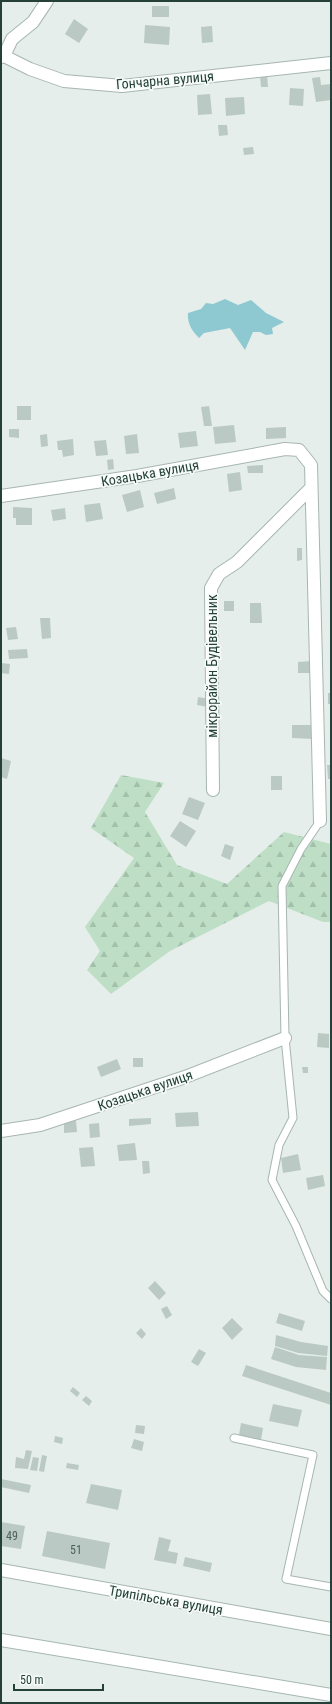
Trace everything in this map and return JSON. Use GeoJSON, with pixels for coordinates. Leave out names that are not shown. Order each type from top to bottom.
{"type":"FeatureCollection","features":[{"type":"Feature","properties":{"kind":"street","name":"Гончарна вулиця"},"geometry":{"type":"LineString","coordinates":[[47,1],[34,22],[12,39],[2,56],[30,69],[64,81],[122,86],[331,63]]}},
{"type":"Feature","properties":{"kind":"street","name":"Козацька вулиця"},"geometry":{"type":"LineString","coordinates":[[1,496],[137,476],[285,449],[299,450],[311,465],[311,488]]}},
{"type":"Feature","properties":{"kind":"street","name":"мікрорайон Будівельник"},"geometry":{"type":"LineString","coordinates":[[213,790],[211,588],[219,574],[237,562],[311,488]]}},
{"type":"Feature","properties":{"kind":"street"},"geometry":{"type":"LineString","coordinates":[[311,488],[320,821]]}},
{"type":"Feature","properties":{"kind":"street","name":"Козацька вулиця"},"geometry":{"type":"LineString","coordinates":[[1,1131],[40,1125],[185,1077],[285,1038]]}},
{"type":"Feature","properties":{"kind":"street","name":"Трипільська вулиця"},"geometry":{"type":"LineString","coordinates":[[1,1570],[331,1629]]}},
{"type":"Feature","properties":{"kind":"street"},"geometry":{"type":"LineString","coordinates":[[1,1640],[331,1695]]}},
{"type":"Feature","properties":{"kind":"lane"},"geometry":{"type":"LineString","coordinates":[[320,821],[301,849],[282,886],[285,1038],[292,1118],[279,1145],[272,1180],[296,1226],[323,1291],[331,1299]]}},
{"type":"Feature","properties":{"kind":"lane"},"geometry":{"type":"LineString","coordinates":[[234,1438],[313,1455],[286,1579],[331,1587]]}},
{"type":"Feature","properties":{"kind":"green space"},"geometry":{"type":"Polygon","coordinates":[[[121,775],[164,783],[145,812],[177,865],[227,884],[284,832],[331,844],[331,922],[323,922],[269,901],[170,951],[111,994],[87,970],[100,951],[85,927],[134,858],[91,828],[121,775]]]}},
{"type":"Feature","properties":{"kind":"water"},"geometry":{"type":"Polygon","coordinates":[[[225,299],[238,305],[251,300],[266,313],[284,322],[272,328],[273,334],[266,335],[260,332],[253,332],[245,350],[230,328],[204,333],[199,338],[190,327],[188,313],[201,309],[206,303],[213,304],[225,299]]]}},
{"type":"Feature","properties":{"kind":"building"},"geometry":{"type":"Polygon","coordinates":[[[152,6],[169,6],[169,17],[152,17],[152,6]]]}},
{"type":"Feature","properties":{"kind":"building"},"geometry":{"type":"Polygon","coordinates":[[[74,19],[88,29],[79,43],[65,34],[74,19]]]}},
{"type":"Feature","properties":{"kind":"building"},"geometry":{"type":"Polygon","coordinates":[[[145,25],[170,27],[169,45],[144,43],[145,25]]]}},
{"type":"Feature","properties":{"kind":"building"},"geometry":{"type":"Polygon","coordinates":[[[212,26],[213,42],[202,43],[201,27],[212,26]]]}},
{"type":"Feature","properties":{"kind":"building"},"geometry":{"type":"Polygon","coordinates":[[[267,74],[268,87],[261,87],[260,75],[267,74]]]}},
{"type":"Feature","properties":{"kind":"building"},"geometry":{"type":"Polygon","coordinates":[[[320,77],[321,85],[331,84],[331,100],[316,102],[312,78],[320,77]]]}},
{"type":"Feature","properties":{"kind":"building"},"geometry":{"type":"Polygon","coordinates":[[[290,88],[304,89],[303,106],[289,105],[290,88]]]}},
{"type":"Feature","properties":{"kind":"building"},"geometry":{"type":"Polygon","coordinates":[[[210,94],[212,114],[198,115],[197,95],[210,94]]]}},
{"type":"Feature","properties":{"kind":"building"},"geometry":{"type":"Polygon","coordinates":[[[244,97],[245,114],[226,116],[225,98],[244,97]]]}},
{"type":"Feature","properties":{"kind":"building"},"geometry":{"type":"Polygon","coordinates":[[[218,125],[227,125],[228,135],[219,136],[218,125]]]}},
{"type":"Feature","properties":{"kind":"building"},"geometry":{"type":"Polygon","coordinates":[[[253,147],[254,154],[244,155],[243,148],[253,147]]]}},
{"type":"Feature","properties":{"kind":"building"},"geometry":{"type":"Polygon","coordinates":[[[17,406],[31,406],[31,420],[17,420],[17,406]]]}},
{"type":"Feature","properties":{"kind":"building"},"geometry":{"type":"Polygon","coordinates":[[[209,406],[212,426],[204,426],[201,407],[209,406]]]}},
{"type":"Feature","properties":{"kind":"building"},"geometry":{"type":"Polygon","coordinates":[[[234,425],[236,442],[215,444],[213,427],[234,425]]]}},
{"type":"Feature","properties":{"kind":"building"},"geometry":{"type":"Polygon","coordinates":[[[286,427],[286,438],[266,439],[266,428],[286,427]]]}},
{"type":"Feature","properties":{"kind":"building"},"geometry":{"type":"Polygon","coordinates":[[[9,429],[19,429],[19,438],[9,437],[9,429]]]}},
{"type":"Feature","properties":{"kind":"building"},"geometry":{"type":"Polygon","coordinates":[[[196,431],[198,446],[180,448],[178,433],[196,431]]]}},
{"type":"Feature","properties":{"kind":"building"},"geometry":{"type":"Polygon","coordinates":[[[47,434],[48,446],[41,447],[40,435],[47,434]]]}},
{"type":"Feature","properties":{"kind":"building"},"geometry":{"type":"Polygon","coordinates":[[[137,434],[139,453],[126,454],[124,436],[137,434]]]}},
{"type":"Feature","properties":{"kind":"building"},"geometry":{"type":"Polygon","coordinates":[[[73,439],[74,455],[63,457],[62,450],[58,450],[57,441],[73,439]]]}},
{"type":"Feature","properties":{"kind":"building"},"geometry":{"type":"Polygon","coordinates":[[[106,440],[108,455],[96,456],[94,441],[106,440]]]}},
{"type":"Feature","properties":{"kind":"building"},"geometry":{"type":"Polygon","coordinates":[[[113,459],[114,469],[108,470],[107,460],[113,459]]]}},
{"type":"Feature","properties":{"kind":"building"},"geometry":{"type":"Polygon","coordinates":[[[263,465],[263,473],[248,473],[247,466],[263,465]]]}},
{"type":"Feature","properties":{"kind":"building"},"geometry":{"type":"Polygon","coordinates":[[[240,472],[242,490],[229,492],[227,474],[240,472]]]}},
{"type":"Feature","properties":{"kind":"building"},"geometry":{"type":"Polygon","coordinates":[[[174,488],[176,499],[157,504],[154,493],[174,488]]]}},
{"type":"Feature","properties":{"kind":"building"},"geometry":{"type":"Polygon","coordinates":[[[140,490],[144,507],[127,512],[122,495],[140,490]]]}},
{"type":"Feature","properties":{"kind":"building"},"geometry":{"type":"Polygon","coordinates":[[[100,503],[103,519],[86,522],[84,505],[100,503]]]}},
{"type":"Feature","properties":{"kind":"building"},"geometry":{"type":"Polygon","coordinates":[[[13,507],[32,508],[32,525],[16,525],[16,518],[13,518],[13,507]]]}},
{"type":"Feature","properties":{"kind":"building"},"geometry":{"type":"Polygon","coordinates":[[[65,508],[66,519],[53,521],[51,510],[65,508]]]}},
{"type":"Feature","properties":{"kind":"building"},"geometry":{"type":"Polygon","coordinates":[[[297,548],[302,548],[302,560],[297,561],[297,548]]]}},
{"type":"Feature","properties":{"kind":"building"},"geometry":{"type":"Polygon","coordinates":[[[224,601],[234,601],[234,611],[224,611],[224,601]]]}},
{"type":"Feature","properties":{"kind":"building"},"geometry":{"type":"Polygon","coordinates":[[[250,603],[261,603],[262,623],[250,623],[250,603]]]}},
{"type":"Feature","properties":{"kind":"building"},"geometry":{"type":"Polygon","coordinates":[[[40,618],[50,618],[51,638],[42,639],[40,618]]]}},
{"type":"Feature","properties":{"kind":"building"},"geometry":{"type":"Polygon","coordinates":[[[16,627],[18,639],[8,640],[6,628],[16,627]]]}},
{"type":"Feature","properties":{"kind":"building"},"geometry":{"type":"Polygon","coordinates":[[[27,649],[28,658],[9,659],[8,650],[27,649]]]}},
{"type":"Feature","properties":{"kind":"building"},"geometry":{"type":"Polygon","coordinates":[[[312,661],[312,673],[298,673],[298,662],[312,661]]]}},
{"type":"Feature","properties":{"kind":"building"},"geometry":{"type":"Polygon","coordinates":[[[1,663],[10,664],[9,674],[1,673],[1,663]]]}},
{"type":"Feature","properties":{"kind":"building"},"geometry":{"type":"Polygon","coordinates":[[[328,693],[331,693],[331,704],[328,704],[328,693]]]}},
{"type":"Feature","properties":{"kind":"building"},"geometry":{"type":"Polygon","coordinates":[[[198,697],[209,699],[208,707],[197,705],[198,697]]]}},
{"type":"Feature","properties":{"kind":"building"},"geometry":{"type":"Polygon","coordinates":[[[292,725],[313,725],[313,739],[292,738],[292,725]]]}},
{"type":"Feature","properties":{"kind":"building"},"geometry":{"type":"Polygon","coordinates":[[[1,758],[11,761],[7,779],[1,777],[1,758]]]}},
{"type":"Feature","properties":{"kind":"building"},"geometry":{"type":"Polygon","coordinates":[[[327,765],[331,765],[331,779],[328,779],[327,765]]]}},
{"type":"Feature","properties":{"kind":"building"},"geometry":{"type":"Polygon","coordinates":[[[271,776],[282,776],[282,790],[271,790],[271,776]]]}},
{"type":"Feature","properties":{"kind":"building"},"geometry":{"type":"Polygon","coordinates":[[[189,797],[205,803],[198,820],[182,814],[189,797]]]}},
{"type":"Feature","properties":{"kind":"building"},"geometry":{"type":"Polygon","coordinates":[[[180,821],[196,831],[186,847],[170,836],[180,821]]]}},
{"type":"Feature","properties":{"kind":"building"},"geometry":{"type":"Polygon","coordinates":[[[225,844],[234,847],[230,860],[221,856],[225,844]]]}},
{"type":"Feature","properties":{"kind":"building"},"geometry":{"type":"Polygon","coordinates":[[[318,1033],[329,1034],[329,1048],[317,1047],[318,1033]]]}},
{"type":"Feature","properties":{"kind":"building"},"geometry":{"type":"Polygon","coordinates":[[[133,1058],[143,1058],[143,1067],[133,1067],[133,1058]]]}},
{"type":"Feature","properties":{"kind":"building"},"geometry":{"type":"Polygon","coordinates":[[[117,1059],[121,1069],[101,1077],[97,1067],[117,1059]]]}},
{"type":"Feature","properties":{"kind":"building"},"geometry":{"type":"Polygon","coordinates":[[[302,1067],[308,1067],[308,1073],[303,1073],[302,1067]]]}},
{"type":"Feature","properties":{"kind":"building"},"geometry":{"type":"Polygon","coordinates":[[[198,1112],[199,1126],[176,1127],[175,1113],[198,1112]]]}},
{"type":"Feature","properties":{"kind":"building"},"geometry":{"type":"Polygon","coordinates":[[[151,1118],[151,1124],[129,1126],[129,1119],[151,1118]]]}},
{"type":"Feature","properties":{"kind":"building"},"geometry":{"type":"Polygon","coordinates":[[[76,1121],[77,1132],[64,1133],[64,1122],[76,1121]]]}},
{"type":"Feature","properties":{"kind":"building"},"geometry":{"type":"Polygon","coordinates":[[[99,1123],[100,1137],[90,1138],[89,1124],[99,1123]]]}},
{"type":"Feature","properties":{"kind":"building"},"geometry":{"type":"Polygon","coordinates":[[[135,1143],[137,1160],[119,1161],[117,1145],[135,1143]]]}},
{"type":"Feature","properties":{"kind":"building"},"geometry":{"type":"Polygon","coordinates":[[[93,1147],[95,1166],[81,1167],[79,1148],[93,1147]]]}},
{"type":"Feature","properties":{"kind":"building"},"geometry":{"type":"Polygon","coordinates":[[[298,1154],[301,1170],[283,1173],[281,1158],[298,1154]]]}},
{"type":"Feature","properties":{"kind":"building"},"geometry":{"type":"Polygon","coordinates":[[[142,1161],[149,1161],[150,1173],[143,1174],[142,1161]]]}},
{"type":"Feature","properties":{"kind":"building"},"geometry":{"type":"Polygon","coordinates":[[[323,1175],[325,1186],[308,1190],[306,1178],[323,1175]]]}},
{"type":"Feature","properties":{"kind":"building"},"geometry":{"type":"Polygon","coordinates":[[[155,1281],[166,1293],[159,1300],[148,1288],[155,1281]]]}},
{"type":"Feature","properties":{"kind":"building"},"geometry":{"type":"Polygon","coordinates":[[[167,1306],[172,1315],[166,1319],[161,1309],[167,1306]]]}},
{"type":"Feature","properties":{"kind":"building"},"geometry":{"type":"Polygon","coordinates":[[[279,1313],[305,1321],[302,1331],[276,1323],[279,1313]]]}},
{"type":"Feature","properties":{"kind":"building"},"geometry":{"type":"Polygon","coordinates":[[[232,1318],[243,1329],[232,1340],[222,1328],[232,1318]]]}},
{"type":"Feature","properties":{"kind":"building"},"geometry":{"type":"Polygon","coordinates":[[[141,1328],[146,1334],[142,1339],[136,1333],[141,1328]]]}},
{"type":"Feature","properties":{"kind":"building"},"geometry":{"type":"Polygon","coordinates":[[[276,1335],[301,1342],[328,1346],[327,1356],[298,1353],[275,1346],[276,1335]]]}},
{"type":"Feature","properties":{"kind":"building"},"geometry":{"type":"Polygon","coordinates":[[[275,1347],[299,1355],[327,1357],[326,1370],[296,1367],[271,1359],[275,1347]]]}},
{"type":"Feature","properties":{"kind":"building"},"geometry":{"type":"Polygon","coordinates":[[[199,1349],[206,1353],[198,1366],[191,1362],[199,1349]]]}},
{"type":"Feature","properties":{"kind":"building"},"geometry":{"type":"Polygon","coordinates":[[[246,1365],[331,1393],[331,1405],[242,1376],[246,1365]]]}},
{"type":"Feature","properties":{"kind":"building"},"geometry":{"type":"Polygon","coordinates":[[[73,1387],[80,1393],[77,1397],[70,1391],[73,1387]]]}},
{"type":"Feature","properties":{"kind":"building"},"geometry":{"type":"Polygon","coordinates":[[[86,1396],[92,1401],[89,1406],[82,1400],[86,1396]]]}},
{"type":"Feature","properties":{"kind":"building"},"geometry":{"type":"Polygon","coordinates":[[[273,1404],[302,1410],[298,1427],[269,1421],[273,1404]]]}},
{"type":"Feature","properties":{"kind":"building"},"geometry":{"type":"Polygon","coordinates":[[[241,1423],[263,1428],[261,1440],[239,1435],[241,1423]]]}},
{"type":"Feature","properties":{"kind":"building"},"geometry":{"type":"Polygon","coordinates":[[[136,1425],[145,1426],[144,1434],[135,1433],[136,1425]]]}},
{"type":"Feature","properties":{"kind":"building"},"geometry":{"type":"Polygon","coordinates":[[[55,1436],[63,1438],[62,1444],[54,1442],[55,1436]]]}},
{"type":"Feature","properties":{"kind":"building"},"geometry":{"type":"Polygon","coordinates":[[[134,1439],[144,1442],[142,1451],[131,1448],[134,1439]]]}},
{"type":"Feature","properties":{"kind":"building"},"geometry":{"type":"Polygon","coordinates":[[[26,1450],[32,1451],[28,1469],[15,1468],[16,1457],[24,1459],[26,1450]]]}},
{"type":"Feature","properties":{"kind":"building"},"geometry":{"type":"Polygon","coordinates":[[[42,1455],[47,1456],[44,1472],[39,1471],[42,1455]]]}},
{"type":"Feature","properties":{"kind":"building"},"geometry":{"type":"Polygon","coordinates":[[[33,1457],[39,1458],[37,1471],[30,1470],[33,1457]]]}},
{"type":"Feature","properties":{"kind":"building"},"geometry":{"type":"Polygon","coordinates":[[[67,1463],[79,1465],[78,1470],[66,1468],[67,1463]]]}},
{"type":"Feature","properties":{"kind":"building"},"geometry":{"type":"Polygon","coordinates":[[[1,1479],[31,1485],[29,1493],[1,1487],[1,1479]]]}},
{"type":"Feature","properties":{"kind":"building"},"geometry":{"type":"Polygon","coordinates":[[[91,1484],[122,1490],[118,1510],[86,1503],[91,1484]]]}},
{"type":"Feature","properties":{"kind":"building"},"geometry":{"type":"Polygon","coordinates":[[[1,1522],[25,1526],[21,1549],[1,1546],[1,1522]]]}},
{"type":"Feature","properties":{"kind":"building"},"geometry":{"type":"Polygon","coordinates":[[[47,1531],[110,1543],[105,1569],[42,1556],[47,1531]]]}},
{"type":"Feature","properties":{"kind":"building"},"geometry":{"type":"Polygon","coordinates":[[[159,1537],[171,1540],[168,1551],[178,1553],[176,1564],[154,1560],[159,1537]]]}},
{"type":"Feature","properties":{"kind":"building"},"geometry":{"type":"Polygon","coordinates":[[[185,1557],[212,1563],[210,1572],[183,1566],[185,1557]]]}}]}
